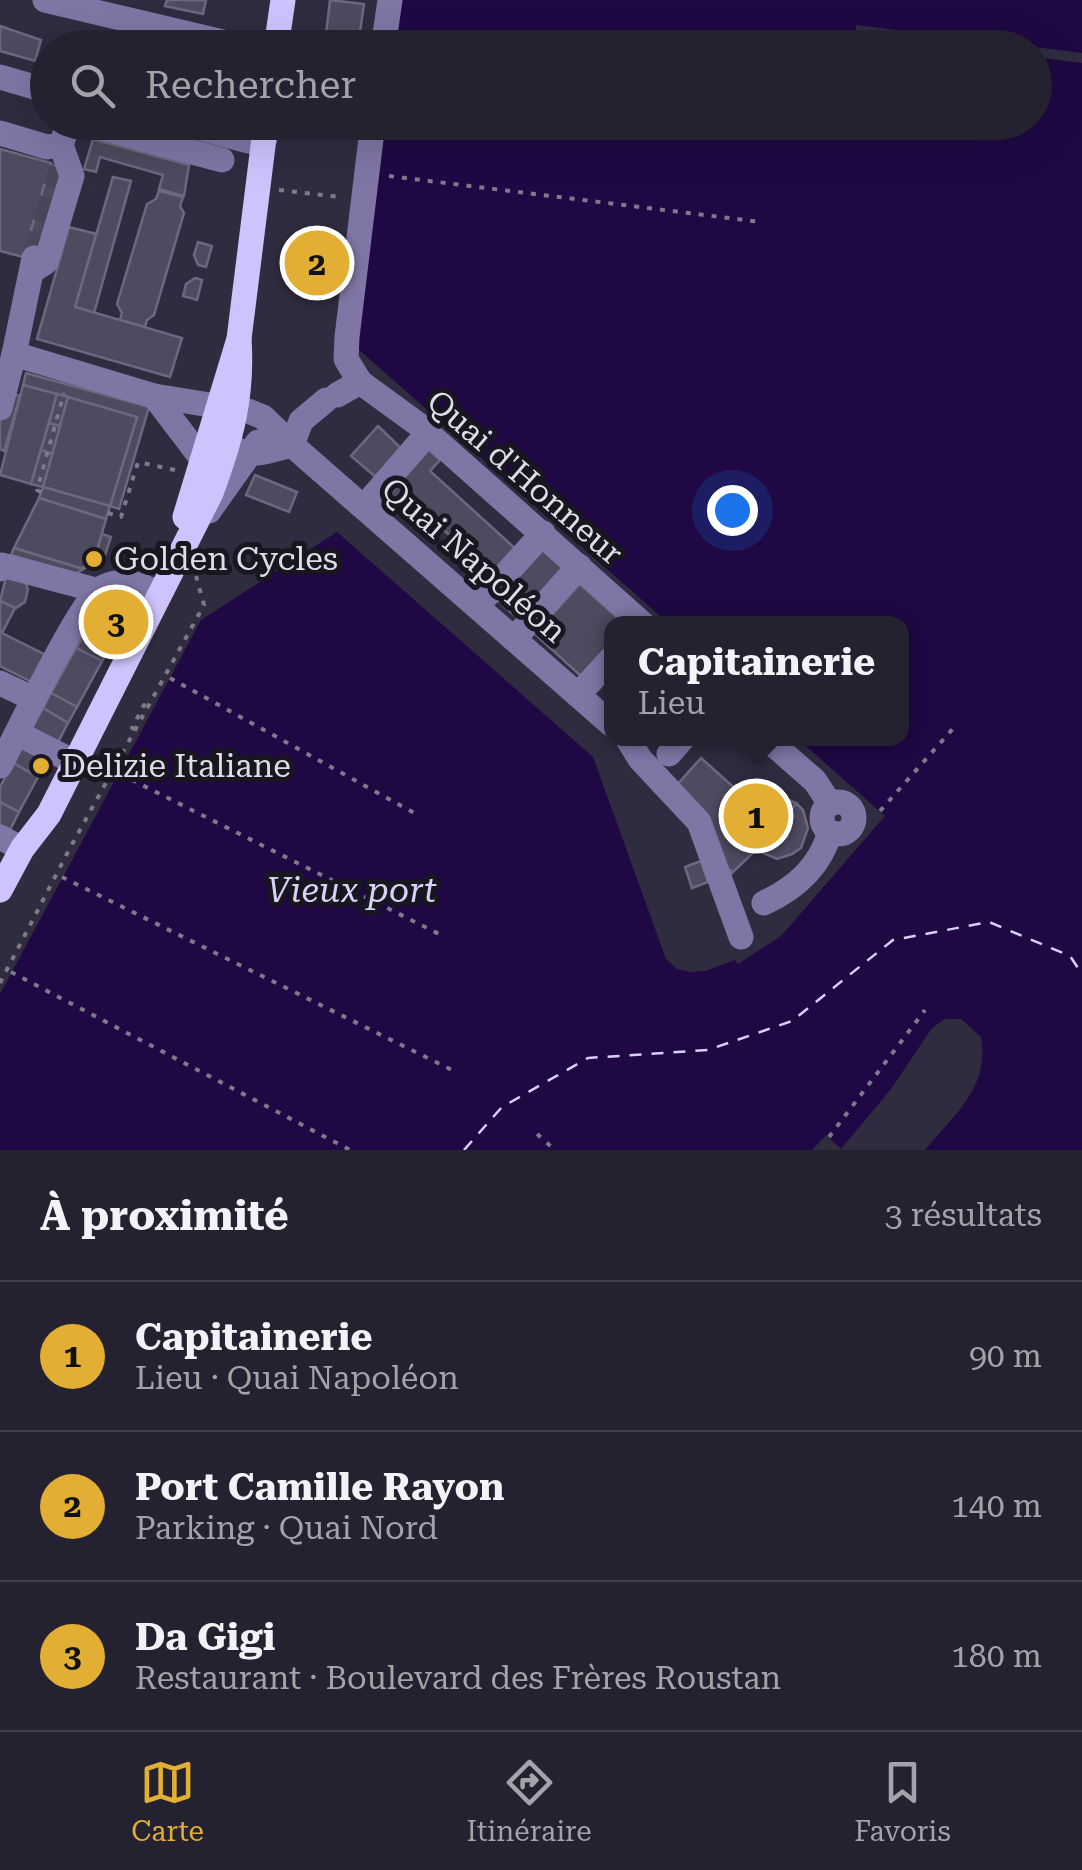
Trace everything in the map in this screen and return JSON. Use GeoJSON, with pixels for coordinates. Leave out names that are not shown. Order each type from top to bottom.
{"type":"FeatureCollection","features":[{"type":"Feature","properties":{"kind":"main road"},"geometry":{"type":"LineString","coordinates":[[279,30],[283,0]]}},
{"type":"Feature","properties":{"kind":"main road"},"geometry":{"type":"LineString","coordinates":[[164,584],[202,459],[223,411],[238,339],[265,140]]}},
{"type":"Feature","properties":{"kind":"main road"},"geometry":{"type":"LineString","coordinates":[[0,890],[11,843],[49,814],[164,584],[240,450],[223,411]]}},
{"type":"Feature","properties":{"kind":"street"},"geometry":{"type":"LineString","coordinates":[[45,0],[172,30]]}},
{"type":"Feature","properties":{"kind":"street"},"geometry":{"type":"LineString","coordinates":[[386,30],[390,0]]}},
{"type":"Feature","properties":{"kind":"street"},"geometry":{"type":"LineString","coordinates":[[0,77],[30,86]]}},
{"type":"Feature","properties":{"kind":"street"},"geometry":{"type":"LineString","coordinates":[[0,133],[47,147],[63,145],[72,176],[46,262],[33,265],[0,408]]}},
{"type":"Feature","properties":{"kind":"street"},"geometry":{"type":"LineString","coordinates":[[172,140],[222,160]]}},
{"type":"Feature","properties":{"kind":"street"},"geometry":{"type":"LineString","coordinates":[[240,450],[292,446],[302,421],[360,382],[346,359],[370,140]]}},
{"type":"Feature","properties":{"kind":"street"},"geometry":{"type":"LineString","coordinates":[[14,354],[154,396],[263,417],[261,437],[240,450]]}},
{"type":"Feature","properties":{"kind":"street","name":"Quai d'Honneur"},"geometry":{"type":"LineString","coordinates":[[360,382],[428,433],[635,616]]}},
{"type":"Feature","properties":{"kind":"street"},"geometry":{"type":"LineString","coordinates":[[154,396],[202,459]]}},
{"type":"Feature","properties":{"kind":"street","name":"Quai Napoléon"},"geometry":{"type":"LineString","coordinates":[[263,417],[604,718]]}},
{"type":"Feature","properties":{"kind":"street"},"geometry":{"type":"LineString","coordinates":[[364,506],[428,433]]}},
{"type":"Feature","properties":{"kind":"street"},"geometry":{"type":"LineString","coordinates":[[477,606],[543,533]]}},
{"type":"Feature","properties":{"kind":"street"},"geometry":{"type":"LineString","coordinates":[[0,569],[2,564],[96,590],[120,581],[164,584]]}},
{"type":"Feature","properties":{"kind":"street"},"geometry":{"type":"LineString","coordinates":[[514,638],[580,566]]}},
{"type":"Feature","properties":{"kind":"street"},"geometry":{"type":"LineString","coordinates":[[1,762],[96,590]]}},
{"type":"Feature","properties":{"kind":"street"},"geometry":{"type":"LineString","coordinates":[[578,695],[604,667]]}},
{"type":"Feature","properties":{"kind":"street"},"geometry":{"type":"LineString","coordinates":[[0,683],[34,699]]}},
{"type":"Feature","properties":{"kind":"street"},"geometry":{"type":"LineString","coordinates":[[17,733],[76,764]]}},
{"type":"Feature","properties":{"kind":"street","name":"Quai Napoléon"},"geometry":{"type":"LineString","coordinates":[[632,746],[699,822],[741,938]]}},
{"type":"Feature","properties":{"kind":"street"},"geometry":{"type":"LineString","coordinates":[[764,903],[794,888],[819,859],[830,832],[844,833],[854,820],[845,804],[830,804],[815,782],[775,746]]}},
{"type":"Feature","properties":{"kind":"path"},"geometry":{"type":"LineString","coordinates":[[380,175],[760,222]]}},
{"type":"Feature","properties":{"kind":"path"},"geometry":{"type":"LineString","coordinates":[[272,189],[362,200]]}},
{"type":"Feature","properties":{"kind":"path"},"geometry":{"type":"LineString","coordinates":[[41,492],[37,490],[63,394]]}},
{"type":"Feature","properties":{"kind":"path"},"geometry":{"type":"LineString","coordinates":[[108,512],[121,517],[138,462],[164,467]]}},
{"type":"Feature","properties":{"kind":"path"},"geometry":{"type":"LineString","coordinates":[[0,983],[133,728],[204,606],[195,568]]}},
{"type":"Feature","properties":{"kind":"path"},"geometry":{"type":"LineString","coordinates":[[170,678],[416,814]]}},
{"type":"Feature","properties":{"kind":"path"},"geometry":{"type":"LineString","coordinates":[[880,811],[957,724]]}},
{"type":"Feature","properties":{"kind":"path"},"geometry":{"type":"LineString","coordinates":[[120,774],[444,936]]}},
{"type":"Feature","properties":{"kind":"path"},"geometry":{"type":"LineString","coordinates":[[62,877],[456,1072]]}},
{"type":"Feature","properties":{"kind":"path"},"geometry":{"type":"LineString","coordinates":[[12,972],[350,1150]]}},
{"type":"Feature","properties":{"kind":"path"},"geometry":{"type":"LineString","coordinates":[[829,1137],[925,1010]]}},
{"type":"Feature","properties":{"kind":"path"},"geometry":{"type":"LineString","coordinates":[[537,1134],[555,1150]]}},
{"type":"Feature","properties":{"kind":"water","name":"Vieux port"},"geometry":{"type":"Polygon","coordinates":[[[400,0],[1082,0],[1082,1150],[925,1150],[968,1099],[980,1071],[981,1037],[961,1019],[945,1019],[932,1028],[891,1089],[841,1149],[826,1135],[812,1150],[0,1150],[0,994],[201,620],[337,532],[593,757],[666,959],[677,969],[705,971],[735,960],[738,964],[781,936],[885,816],[806,746],[909,746],[909,616],[660,616],[357,348],[384,140],[1052,140],[1052,30],[396,30],[400,0]]]}},
{"type":"Feature","properties":{"kind":"pier"},"geometry":{"type":"Polygon","coordinates":[[[856,25],[896,30],[855,30],[856,25]]]}},
{"type":"Feature","properties":{"kind":"pier"},"geometry":{"type":"Polygon","coordinates":[[[1052,49],[1082,53],[1082,63],[1052,59],[1052,49]]]}},
{"type":"Feature","properties":{"kind":"building"},"geometry":{"type":"Polygon","coordinates":[[[167,0],[206,0],[203,14],[165,6],[167,0]]]}},
{"type":"Feature","properties":{"kind":"building"},"geometry":{"type":"Polygon","coordinates":[[[330,0],[364,4],[360,30],[326,30],[330,0]]]}},
{"type":"Feature","properties":{"kind":"building"},"geometry":{"type":"Polygon","coordinates":[[[0,26],[30,36],[30,60],[0,51],[0,26]]]}},
{"type":"Feature","properties":{"kind":"building"},"geometry":{"type":"Polygon","coordinates":[[[93,140],[189,165],[184,196],[159,189],[163,175],[100,157],[96,172],[84,169],[93,140]]]}},
{"type":"Feature","properties":{"kind":"building"},"geometry":{"type":"Polygon","coordinates":[[[0,149],[51,163],[23,257],[0,251],[0,149]]]}},
{"type":"Feature","properties":{"kind":"building"},"geometry":{"type":"Polygon","coordinates":[[[50,165],[61,168],[45,252],[24,255],[50,165]]]}},
{"type":"Feature","properties":{"kind":"building"},"geometry":{"type":"Polygon","coordinates":[[[113,177],[131,181],[94,313],[75,307],[113,177]]]}},
{"type":"Feature","properties":{"kind":"building"},"geometry":{"type":"Polygon","coordinates":[[[159,191],[183,197],[180,206],[184,213],[154,315],[145,327],[120,320],[122,313],[117,304],[147,204],[156,199],[159,191]]]}},
{"type":"Feature","properties":{"kind":"building"},"geometry":{"type":"Polygon","coordinates":[[[69,227],[96,234],[75,307],[182,338],[170,377],[37,339],[69,227]]]}},
{"type":"Feature","properties":{"kind":"building"},"geometry":{"type":"Polygon","coordinates":[[[198,242],[212,246],[206,267],[198,265],[194,255],[198,242]]]}},
{"type":"Feature","properties":{"kind":"building"},"geometry":{"type":"Polygon","coordinates":[[[195,278],[202,280],[197,300],[183,296],[186,284],[195,278]]]}},
{"type":"Feature","properties":{"kind":"building"},"geometry":{"type":"Polygon","coordinates":[[[26,373],[149,407],[119,509],[110,506],[137,417],[23,385],[26,373]]]}},
{"type":"Feature","properties":{"kind":"building"},"geometry":{"type":"Polygon","coordinates":[[[23,385],[57,394],[31,484],[0,475],[23,385]]]}},
{"type":"Feature","properties":{"kind":"building"},"geometry":{"type":"Polygon","coordinates":[[[0,390],[20,396],[4,451],[0,449],[0,390]]]}},
{"type":"Feature","properties":{"kind":"building"},"geometry":{"type":"Polygon","coordinates":[[[57,394],[68,397],[60,426],[49,423],[57,394]]]}},
{"type":"Feature","properties":{"kind":"building"},"geometry":{"type":"Polygon","coordinates":[[[68,397],[137,417],[110,506],[43,487],[68,397]]]}},
{"type":"Feature","properties":{"kind":"building"},"geometry":{"type":"Polygon","coordinates":[[[49,423],[60,426],[52,454],[41,450],[49,423]]]}},
{"type":"Feature","properties":{"kind":"building"},"geometry":{"type":"Polygon","coordinates":[[[378,426],[403,450],[378,479],[351,456],[378,426]]]}},
{"type":"Feature","properties":{"kind":"building"},"geometry":{"type":"Polygon","coordinates":[[[427,448],[440,460],[430,471],[518,551],[496,576],[407,498],[396,510],[383,498],[427,448]]]}},
{"type":"Feature","properties":{"kind":"building"},"geometry":{"type":"Polygon","coordinates":[[[41,450],[52,454],[43,487],[31,484],[41,450]]]}},
{"type":"Feature","properties":{"kind":"building"},"geometry":{"type":"Polygon","coordinates":[[[255,475],[297,492],[289,512],[246,495],[255,475]]]}},
{"type":"Feature","properties":{"kind":"building"},"geometry":{"type":"Polygon","coordinates":[[[43,487],[110,506],[106,519],[39,498],[43,487]]]}},
{"type":"Feature","properties":{"kind":"building"},"geometry":{"type":"Polygon","coordinates":[[[39,498],[106,519],[96,554],[88,552],[83,569],[14,548],[39,498]]]}},
{"type":"Feature","properties":{"kind":"building"},"geometry":{"type":"Polygon","coordinates":[[[102,534],[111,537],[104,558],[83,569],[88,552],[96,554],[102,534]]]}},
{"type":"Feature","properties":{"kind":"building"},"geometry":{"type":"Polygon","coordinates":[[[14,548],[83,569],[76,574],[11,555],[14,548]]]}},
{"type":"Feature","properties":{"kind":"building"},"geometry":{"type":"Polygon","coordinates":[[[542,550],[568,573],[523,623],[497,600],[542,550]]]}},
{"type":"Feature","properties":{"kind":"building"},"geometry":{"type":"Polygon","coordinates":[[[6,577],[25,582],[28,589],[25,602],[16,608],[0,601],[6,577]]]}},
{"type":"Feature","properties":{"kind":"building"},"geometry":{"type":"Polygon","coordinates":[[[580,584],[615,616],[604,616],[604,656],[584,679],[535,634],[580,584]]]}},
{"type":"Feature","properties":{"kind":"building"},"geometry":{"type":"Polygon","coordinates":[[[0,601],[15,608],[2,633],[48,656],[34,683],[0,666],[0,601]]]}},
{"type":"Feature","properties":{"kind":"building"},"geometry":{"type":"Polygon","coordinates":[[[101,604],[125,617],[113,642],[88,628],[101,604]]]}},
{"type":"Feature","properties":{"kind":"building"},"geometry":{"type":"Polygon","coordinates":[[[88,628],[113,642],[102,661],[76,648],[88,628]]]}},
{"type":"Feature","properties":{"kind":"building"},"geometry":{"type":"Polygon","coordinates":[[[76,648],[102,661],[77,707],[51,693],[76,648]]]}},
{"type":"Feature","properties":{"kind":"building"},"geometry":{"type":"Polygon","coordinates":[[[51,693],[77,707],[68,723],[43,708],[51,693]]]}},
{"type":"Feature","properties":{"kind":"building"},"geometry":{"type":"Polygon","coordinates":[[[43,708],[68,723],[57,744],[31,730],[43,708]]]}},
{"type":"Feature","properties":{"kind":"building"},"geometry":{"type":"Polygon","coordinates":[[[21,748],[47,761],[38,777],[13,763],[21,748]]]}},
{"type":"Feature","properties":{"kind":"building"},"geometry":{"type":"Polygon","coordinates":[[[701,758],[759,810],[774,802],[792,809],[796,803],[803,810],[808,828],[801,848],[777,859],[756,850],[732,873],[726,873],[676,786],[701,758]]]}},
{"type":"Feature","properties":{"kind":"building"},"geometry":{"type":"Polygon","coordinates":[[[13,763],[38,777],[19,812],[0,802],[0,787],[13,763]]]}},
{"type":"Feature","properties":{"kind":"building"},"geometry":{"type":"Polygon","coordinates":[[[778,795],[796,803],[792,809],[774,802],[759,810],[753,805],[764,796],[778,795]]]}},
{"type":"Feature","properties":{"kind":"building"},"geometry":{"type":"Polygon","coordinates":[[[0,802],[19,812],[10,830],[0,825],[0,802]]]}},
{"type":"Feature","properties":{"kind":"building"},"geometry":{"type":"Polygon","coordinates":[[[701,861],[708,882],[692,888],[685,867],[701,861]]]}},
{"type":"Feature","properties":{"kind":"ferry route"},"geometry":{"type":"LineString","coordinates":[[464,1150],[502,1107],[588,1058],[708,1050],[792,1021],[893,940],[989,922],[1070,956],[1082,974]]}},
{"type":"Feature","properties":{"kind":"tunnel"},"geometry":{"type":"LineString","coordinates":[[34,258],[61,168]]}},
{"type":"Feature","properties":{"kind":"place","name":"Port Camille Rayon"},"geometry":{"type":"Point","coordinates":[317,263]}},
{"type":"Feature","properties":{"kind":"place","name":"Golden Cycles"},"geometry":{"type":"Point","coordinates":[94,559]}},
{"type":"Feature","properties":{"kind":"place","name":"Da Gigi"},"geometry":{"type":"Point","coordinates":[116,622]}},
{"type":"Feature","properties":{"kind":"place","name":"Delizie Italiane"},"geometry":{"type":"Point","coordinates":[41,766]}},
{"type":"Feature","properties":{"kind":"place","name":"Capitainerie"},"geometry":{"type":"Point","coordinates":[756,816]}}]}
